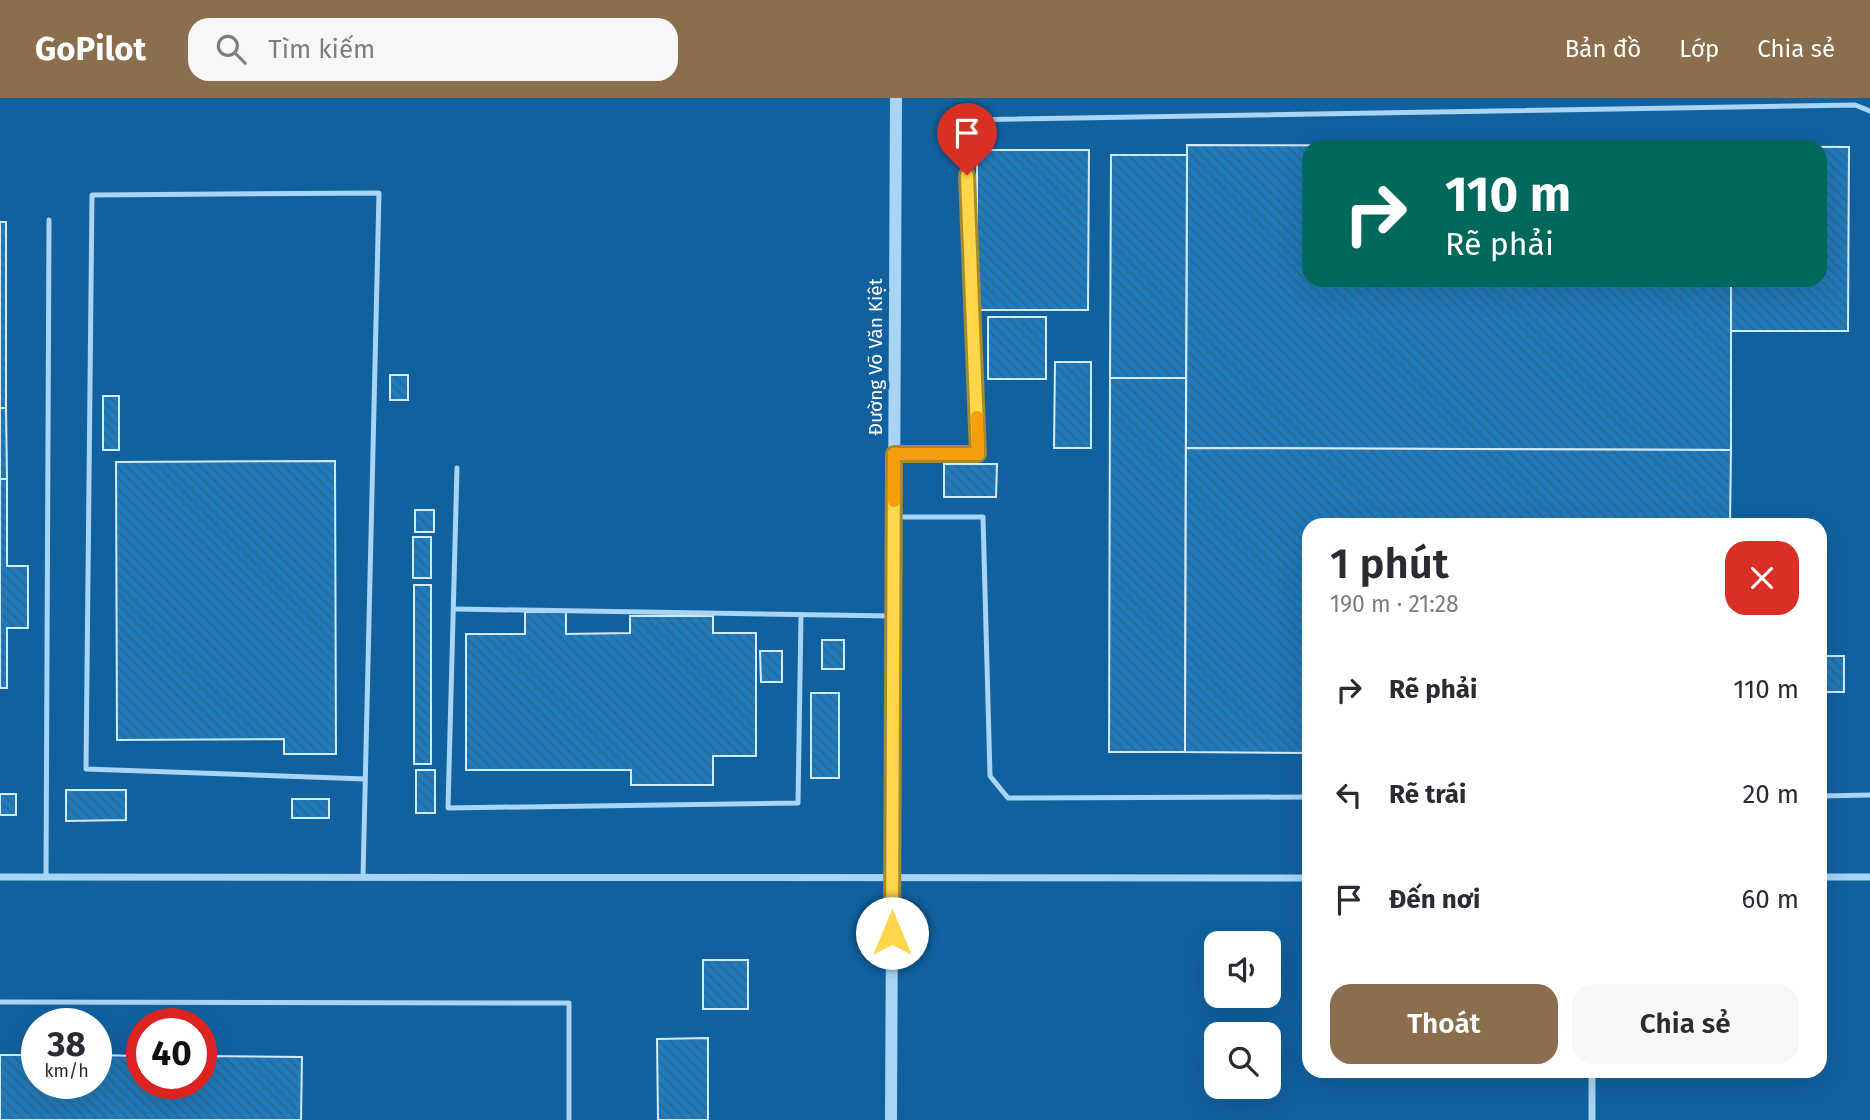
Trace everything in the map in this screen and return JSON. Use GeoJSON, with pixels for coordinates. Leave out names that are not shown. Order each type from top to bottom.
{"type":"FeatureCollection","features":[{"type":"Feature","properties":{"kind":"street","name":"Đường Võ Văn Kiệt"},"geometry":{"type":"LineString","coordinates":[[891,1120],[896,98]]}},
{"type":"Feature","properties":{"kind":"street"},"geometry":{"type":"LineString","coordinates":[[0,877],[1302,878]]}},
{"type":"Feature","properties":{"kind":"street"},"geometry":{"type":"LineString","coordinates":[[1827,877],[1870,877]]}},
{"type":"Feature","properties":{"kind":"street"},"geometry":{"type":"LineString","coordinates":[[1592,1078],[1592,1120]]}},
{"type":"Feature","properties":{"kind":"lane"},"geometry":{"type":"LineString","coordinates":[[894,454],[978,454],[964,120],[1855,105],[1870,111]]}},
{"type":"Feature","properties":{"kind":"lane"},"geometry":{"type":"LineString","coordinates":[[363,878],[379,192],[92,195],[86,769],[365,779]]}},
{"type":"Feature","properties":{"kind":"lane"},"geometry":{"type":"LineString","coordinates":[[46,877],[49,220]]}},
{"type":"Feature","properties":{"kind":"lane"},"geometry":{"type":"LineString","coordinates":[[457,468],[448,808],[798,803],[801,614]]}},
{"type":"Feature","properties":{"kind":"lane"},"geometry":{"type":"LineString","coordinates":[[894,517],[983,517],[990,776],[1008,798],[1302,797]]}},
{"type":"Feature","properties":{"kind":"lane"},"geometry":{"type":"LineString","coordinates":[[455,609],[893,616]]}},
{"type":"Feature","properties":{"kind":"lane"},"geometry":{"type":"LineString","coordinates":[[1827,796],[1870,795]]}},
{"type":"Feature","properties":{"kind":"lane"},"geometry":{"type":"LineString","coordinates":[[0,1002],[569,1003],[569,1120]]}},
{"type":"Feature","properties":{"kind":"building"},"geometry":{"type":"Polygon","coordinates":[[[1187,145],[1302,145],[1302,287],[1731,287],[1731,450],[1186,448],[1187,145]]]}},
{"type":"Feature","properties":{"kind":"building"},"geometry":{"type":"Polygon","coordinates":[[[1827,147],[1849,147],[1848,331],[1731,331],[1731,287],[1827,287],[1827,147]]]}},
{"type":"Feature","properties":{"kind":"building"},"geometry":{"type":"Polygon","coordinates":[[[977,150],[1089,150],[1088,310],[977,310],[977,150]]]}},
{"type":"Feature","properties":{"kind":"building"},"geometry":{"type":"Polygon","coordinates":[[[1111,155],[1187,155],[1186,378],[1110,378],[1111,155]]]}},
{"type":"Feature","properties":{"kind":"building"},"geometry":{"type":"Polygon","coordinates":[[[0,222],[6,222],[6,408],[0,408],[0,222]]]}},
{"type":"Feature","properties":{"kind":"building"},"geometry":{"type":"Polygon","coordinates":[[[988,317],[1046,317],[1046,379],[988,379],[988,317]]]}},
{"type":"Feature","properties":{"kind":"building"},"geometry":{"type":"Polygon","coordinates":[[[1055,362],[1091,362],[1091,448],[1054,448],[1055,362]]]}},
{"type":"Feature","properties":{"kind":"building"},"geometry":{"type":"Polygon","coordinates":[[[390,375],[408,375],[408,400],[390,400],[390,375]]]}},
{"type":"Feature","properties":{"kind":"building"},"geometry":{"type":"Polygon","coordinates":[[[1110,378],[1186,378],[1185,752],[1109,752],[1110,378]]]}},
{"type":"Feature","properties":{"kind":"building"},"geometry":{"type":"Polygon","coordinates":[[[103,396],[119,396],[119,450],[103,450],[103,396]]]}},
{"type":"Feature","properties":{"kind":"building"},"geometry":{"type":"Polygon","coordinates":[[[0,408],[6,408],[7,479],[0,479],[0,408]]]}},
{"type":"Feature","properties":{"kind":"building"},"geometry":{"type":"Polygon","coordinates":[[[1186,448],[1731,450],[1730,518],[1302,518],[1302,753],[1185,752],[1186,448]]]}},
{"type":"Feature","properties":{"kind":"building"},"geometry":{"type":"Polygon","coordinates":[[[335,461],[336,754],[284,754],[284,739],[117,740],[116,462],[335,461]]]}},
{"type":"Feature","properties":{"kind":"building"},"geometry":{"type":"Polygon","coordinates":[[[944,464],[997,464],[996,497],[944,497],[944,464]]]}},
{"type":"Feature","properties":{"kind":"building"},"geometry":{"type":"Polygon","coordinates":[[[0,479],[7,479],[7,566],[28,566],[28,628],[7,628],[7,688],[0,688],[0,479]]]}},
{"type":"Feature","properties":{"kind":"building"},"geometry":{"type":"Polygon","coordinates":[[[415,510],[434,510],[434,532],[415,532],[415,510]]]}},
{"type":"Feature","properties":{"kind":"building"},"geometry":{"type":"Polygon","coordinates":[[[413,537],[431,537],[431,578],[413,578],[413,537]]]}},
{"type":"Feature","properties":{"kind":"building"},"geometry":{"type":"Polygon","coordinates":[[[414,585],[431,585],[431,764],[414,764],[414,585]]]}},
{"type":"Feature","properties":{"kind":"building"},"geometry":{"type":"Polygon","coordinates":[[[525,612],[566,612],[566,634],[630,633],[630,616],[713,616],[713,633],[756,633],[756,756],[713,756],[713,785],[631,785],[631,770],[466,770],[466,634],[525,634],[525,612]]]}},
{"type":"Feature","properties":{"kind":"building"},"geometry":{"type":"Polygon","coordinates":[[[822,640],[844,640],[844,669],[822,669],[822,640]]]}},
{"type":"Feature","properties":{"kind":"building"},"geometry":{"type":"Polygon","coordinates":[[[760,651],[782,651],[782,682],[761,682],[760,651]]]}},
{"type":"Feature","properties":{"kind":"building"},"geometry":{"type":"Polygon","coordinates":[[[1827,656],[1844,656],[1844,692],[1827,692],[1827,656]]]}},
{"type":"Feature","properties":{"kind":"building"},"geometry":{"type":"Polygon","coordinates":[[[811,693],[839,693],[839,778],[811,778],[811,693]]]}},
{"type":"Feature","properties":{"kind":"building"},"geometry":{"type":"Polygon","coordinates":[[[416,770],[435,770],[435,813],[416,813],[416,770]]]}},
{"type":"Feature","properties":{"kind":"building"},"geometry":{"type":"Polygon","coordinates":[[[66,790],[126,790],[126,820],[66,821],[66,790]]]}},
{"type":"Feature","properties":{"kind":"building"},"geometry":{"type":"Polygon","coordinates":[[[0,794],[16,794],[16,815],[0,815],[0,794]]]}},
{"type":"Feature","properties":{"kind":"building"},"geometry":{"type":"Polygon","coordinates":[[[292,799],[329,799],[329,818],[292,818],[292,799]]]}},
{"type":"Feature","properties":{"kind":"building"},"geometry":{"type":"Polygon","coordinates":[[[703,960],[748,960],[748,1009],[703,1009],[703,960]]]}},
{"type":"Feature","properties":{"kind":"building"},"geometry":{"type":"Polygon","coordinates":[[[708,1038],[708,1120],[658,1120],[657,1039],[708,1038]]]}},
{"type":"Feature","properties":{"kind":"building"},"geometry":{"type":"Polygon","coordinates":[[[0,1055],[21,1055],[21,1099],[112,1099],[112,1055],[126,1056],[126,1099],[217,1099],[217,1056],[302,1057],[301,1120],[0,1120],[0,1055]]]}},
{"type":"Feature","properties":{"kind":"slow traffic"},"geometry":{"type":"LineString","coordinates":[[894,501],[894,454],[978,454],[977,417]]}},
{"type":"Feature","properties":{"kind":"route"},"geometry":{"type":"LineString","coordinates":[[892,933],[894,454],[978,454],[967,175]]}}]}
